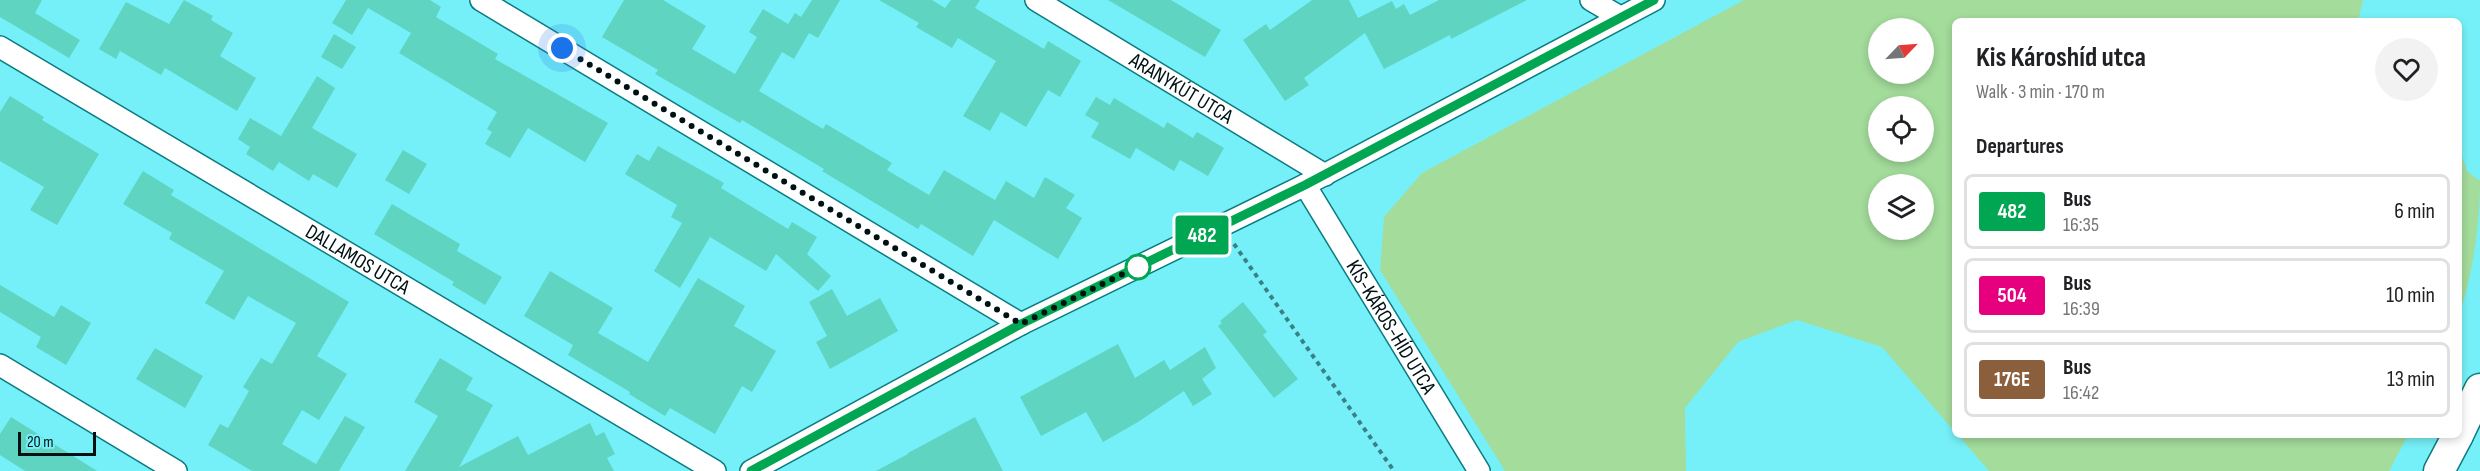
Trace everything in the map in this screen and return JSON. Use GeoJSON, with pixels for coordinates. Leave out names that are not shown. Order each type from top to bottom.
{"type":"FeatureCollection","features":[{"type":"Feature","properties":{"kind":"main road"},"geometry":{"type":"LineString","coordinates":[[2462,427],[2480,389]]}},
{"type":"Feature","properties":{"kind":"main road"},"geometry":{"type":"LineString","coordinates":[[2439,471],[2456,438]]}},
{"type":"Feature","properties":{"kind":"street"},"geometry":{"type":"LineString","coordinates":[[481,0],[1021,324]]}},
{"type":"Feature","properties":{"kind":"street","name":"ARANYKÚT UTCA"},"geometry":{"type":"LineString","coordinates":[[1036,0],[1325,175]]}},
{"type":"Feature","properties":{"kind":"street"},"geometry":{"type":"LineString","coordinates":[[1591,0],[1620,17]]}},
{"type":"Feature","properties":{"kind":"street"},"geometry":{"type":"LineString","coordinates":[[751,471],[1021,324],[1325,175],[1654,0]]}},
{"type":"Feature","properties":{"kind":"street","name":"DALLAMOS UTCA"},"geometry":{"type":"LineString","coordinates":[[0,47],[715,471]]}},
{"type":"Feature","properties":{"kind":"street","name":"KIS-KÁROS-HÍD UTCA"},"geometry":{"type":"LineString","coordinates":[[1305,185],[1479,471]]}},
{"type":"Feature","properties":{"kind":"street"},"geometry":{"type":"LineString","coordinates":[[0,365],[176,471]]}},
{"type":"Feature","properties":{"kind":"path"},"geometry":{"type":"LineString","coordinates":[[1221,226],[1394,471]]}},
{"type":"Feature","properties":{"kind":"green space"},"geometry":{"type":"Polygon","coordinates":[[[1744,0],[2363,0],[2359,18],[1952,18],[1952,429],[1882,347],[1797,320],[1738,342],[1685,408],[1686,471],[1505,471],[1380,270],[1384,217],[1422,173],[1744,0]]]}},
{"type":"Feature","properties":{"kind":"green space"},"geometry":{"type":"Polygon","coordinates":[[[2462,157],[2467,171],[2480,181],[2475,249],[2462,305],[2462,157]]]}},
{"type":"Feature","properties":{"kind":"green space"},"geometry":{"type":"Polygon","coordinates":[[[1961,438],[2406,438],[2389,471],[1989,471],[1961,438]]]}},
{"type":"Feature","properties":{"kind":"building"},"geometry":{"type":"Polygon","coordinates":[[[0,0],[42,0],[35,13],[80,40],[69,58],[0,17],[0,0]]]}},
{"type":"Feature","properties":{"kind":"building"},"geometry":{"type":"Polygon","coordinates":[[[184,0],[213,16],[211,20],[233,33],[220,56],[256,78],[237,111],[165,68],[161,75],[120,51],[116,59],[99,49],[126,2],[169,24],[184,0]]]}},
{"type":"Feature","properties":{"kind":"building"},"geometry":{"type":"Polygon","coordinates":[[[346,0],[430,0],[441,7],[436,17],[498,54],[495,59],[608,123],[585,162],[528,128],[510,158],[485,144],[492,132],[487,129],[497,112],[399,53],[411,33],[368,8],[352,35],[332,23],[346,0]]]}},
{"type":"Feature","properties":{"kind":"building"},"geometry":{"type":"Polygon","coordinates":[[[624,0],[663,0],[706,26],[692,49],[735,74],[757,37],[749,32],[763,9],[788,24],[795,13],[801,17],[812,0],[840,0],[818,38],[809,33],[794,59],[782,52],[759,91],[823,129],[826,124],[892,163],[887,170],[929,195],[944,170],[995,200],[1006,181],[1034,198],[1045,177],[1075,195],[1066,208],[1082,218],[1058,259],[994,220],[973,256],[921,224],[918,229],[742,120],[740,123],[655,74],[658,70],[602,37],[624,0]]]}},
{"type":"Feature","properties":{"kind":"building"},"geometry":{"type":"Polygon","coordinates":[[[879,0],[932,0],[945,8],[951,0],[980,0],[975,8],[1044,49],[1048,41],[1081,61],[1060,97],[1048,90],[1026,127],[1001,112],[990,131],[963,116],[996,61],[958,38],[952,48],[916,27],[919,23],[879,0]]]}},
{"type":"Feature","properties":{"kind":"building"},"geometry":{"type":"Polygon","coordinates":[[[1108,0],[1171,0],[1221,30],[1205,57],[1108,0]]]}},
{"type":"Feature","properties":{"kind":"building"},"geometry":{"type":"Polygon","coordinates":[[[1312,0],[1349,0],[1358,18],[1392,1],[1396,9],[1404,4],[1410,15],[1439,0],[1527,0],[1451,39],[1450,35],[1384,69],[1365,33],[1304,78],[1309,85],[1285,101],[1243,40],[1266,24],[1270,30],[1312,0]]]}},
{"type":"Feature","properties":{"kind":"building"},"geometry":{"type":"Polygon","coordinates":[[[334,34],[356,47],[342,69],[321,57],[334,34]]]}},
{"type":"Feature","properties":{"kind":"building"},"geometry":{"type":"Polygon","coordinates":[[[317,76],[335,88],[312,128],[357,154],[337,188],[313,174],[309,181],[279,162],[273,171],[246,154],[250,147],[238,139],[250,118],[281,136],[317,76]]]}},
{"type":"Feature","properties":{"kind":"building"},"geometry":{"type":"Polygon","coordinates":[[[10,96],[44,117],[42,120],[99,154],[57,225],[30,210],[44,187],[0,161],[0,112],[10,96]]]}},
{"type":"Feature","properties":{"kind":"building"},"geometry":{"type":"Polygon","coordinates":[[[1096,97],[1110,105],[1114,98],[1164,128],[1167,122],[1193,138],[1197,132],[1224,148],[1208,176],[1180,160],[1174,171],[1136,148],[1130,159],[1091,137],[1099,123],[1085,115],[1096,97]]]}},
{"type":"Feature","properties":{"kind":"building"},"geometry":{"type":"Polygon","coordinates":[[[658,146],[724,183],[721,188],[788,229],[792,222],[817,237],[807,254],[831,276],[818,291],[776,254],[766,271],[710,237],[680,288],[654,271],[682,223],[671,217],[677,205],[625,174],[637,154],[649,161],[658,146]]]}},
{"type":"Feature","properties":{"kind":"building"},"geometry":{"type":"Polygon","coordinates":[[[403,150],[427,164],[409,194],[385,180],[403,150]]]}},
{"type":"Feature","properties":{"kind":"building"},"geometry":{"type":"Polygon","coordinates":[[[143,171],[174,190],[171,195],[349,302],[317,356],[347,374],[319,420],[302,410],[282,444],[316,464],[345,416],[365,427],[339,471],[252,471],[208,445],[220,424],[228,428],[249,391],[243,387],[261,358],[272,364],[296,323],[248,296],[234,320],[205,303],[224,271],[169,239],[172,233],[123,204],[143,171]]]}},
{"type":"Feature","properties":{"kind":"building"},"geometry":{"type":"Polygon","coordinates":[[[392,204],[460,244],[457,251],[502,277],[485,305],[452,285],[454,282],[374,234],[392,204]]]}},
{"type":"Feature","properties":{"kind":"building"},"geometry":{"type":"Polygon","coordinates":[[[550,271],[613,308],[598,333],[648,362],[698,278],[745,306],[734,326],[776,351],[752,392],[742,386],[715,434],[670,408],[665,416],[629,394],[630,392],[568,355],[573,345],[524,316],[550,271]]]}},
{"type":"Feature","properties":{"kind":"building"},"geometry":{"type":"Polygon","coordinates":[[[0,285],[54,317],[61,305],[91,323],[66,365],[36,347],[41,337],[0,312],[0,285]]]}},
{"type":"Feature","properties":{"kind":"building"},"geometry":{"type":"Polygon","coordinates":[[[832,289],[847,316],[880,298],[898,331],[830,369],[816,342],[827,336],[809,302],[832,289]]]}},
{"type":"Feature","properties":{"kind":"building"},"geometry":{"type":"Polygon","coordinates":[[[1243,302],[1267,332],[1263,335],[1298,379],[1274,398],[1218,326],[1222,323],[1220,321],[1243,302]]]}},
{"type":"Feature","properties":{"kind":"building"},"geometry":{"type":"Polygon","coordinates":[[[1118,344],[1135,378],[1164,360],[1170,370],[1205,347],[1216,368],[1202,379],[1212,394],[1193,406],[1184,391],[1103,442],[1086,412],[1041,436],[1020,397],[1118,344]]]}},
{"type":"Feature","properties":{"kind":"building"},"geometry":{"type":"Polygon","coordinates":[[[155,348],[203,376],[185,408],[136,379],[155,348]]]}},
{"type":"Feature","properties":{"kind":"building"},"geometry":{"type":"Polygon","coordinates":[[[440,358],[473,378],[466,390],[493,405],[459,467],[518,436],[528,455],[590,423],[596,436],[604,432],[615,454],[607,458],[614,471],[405,471],[438,416],[414,402],[440,358]]]}},
{"type":"Feature","properties":{"kind":"building"},"geometry":{"type":"Polygon","coordinates":[[[11,417],[97,471],[25,471],[0,455],[0,434],[11,417]]]}},
{"type":"Feature","properties":{"kind":"building"},"geometry":{"type":"Polygon","coordinates":[[[975,417],[1003,471],[876,471],[908,453],[975,417]]]}},
{"type":"Feature","properties":{"kind":"bus line","name":"482"},"geometry":{"type":"LineString","coordinates":[[751,471],[1021,324],[1305,185],[1654,0]]}},
{"type":"Feature","properties":{"kind":"route"},"geometry":{"type":"LineString","coordinates":[[562,48],[1021,324],[1141,265],[1138,267]]}}]}
